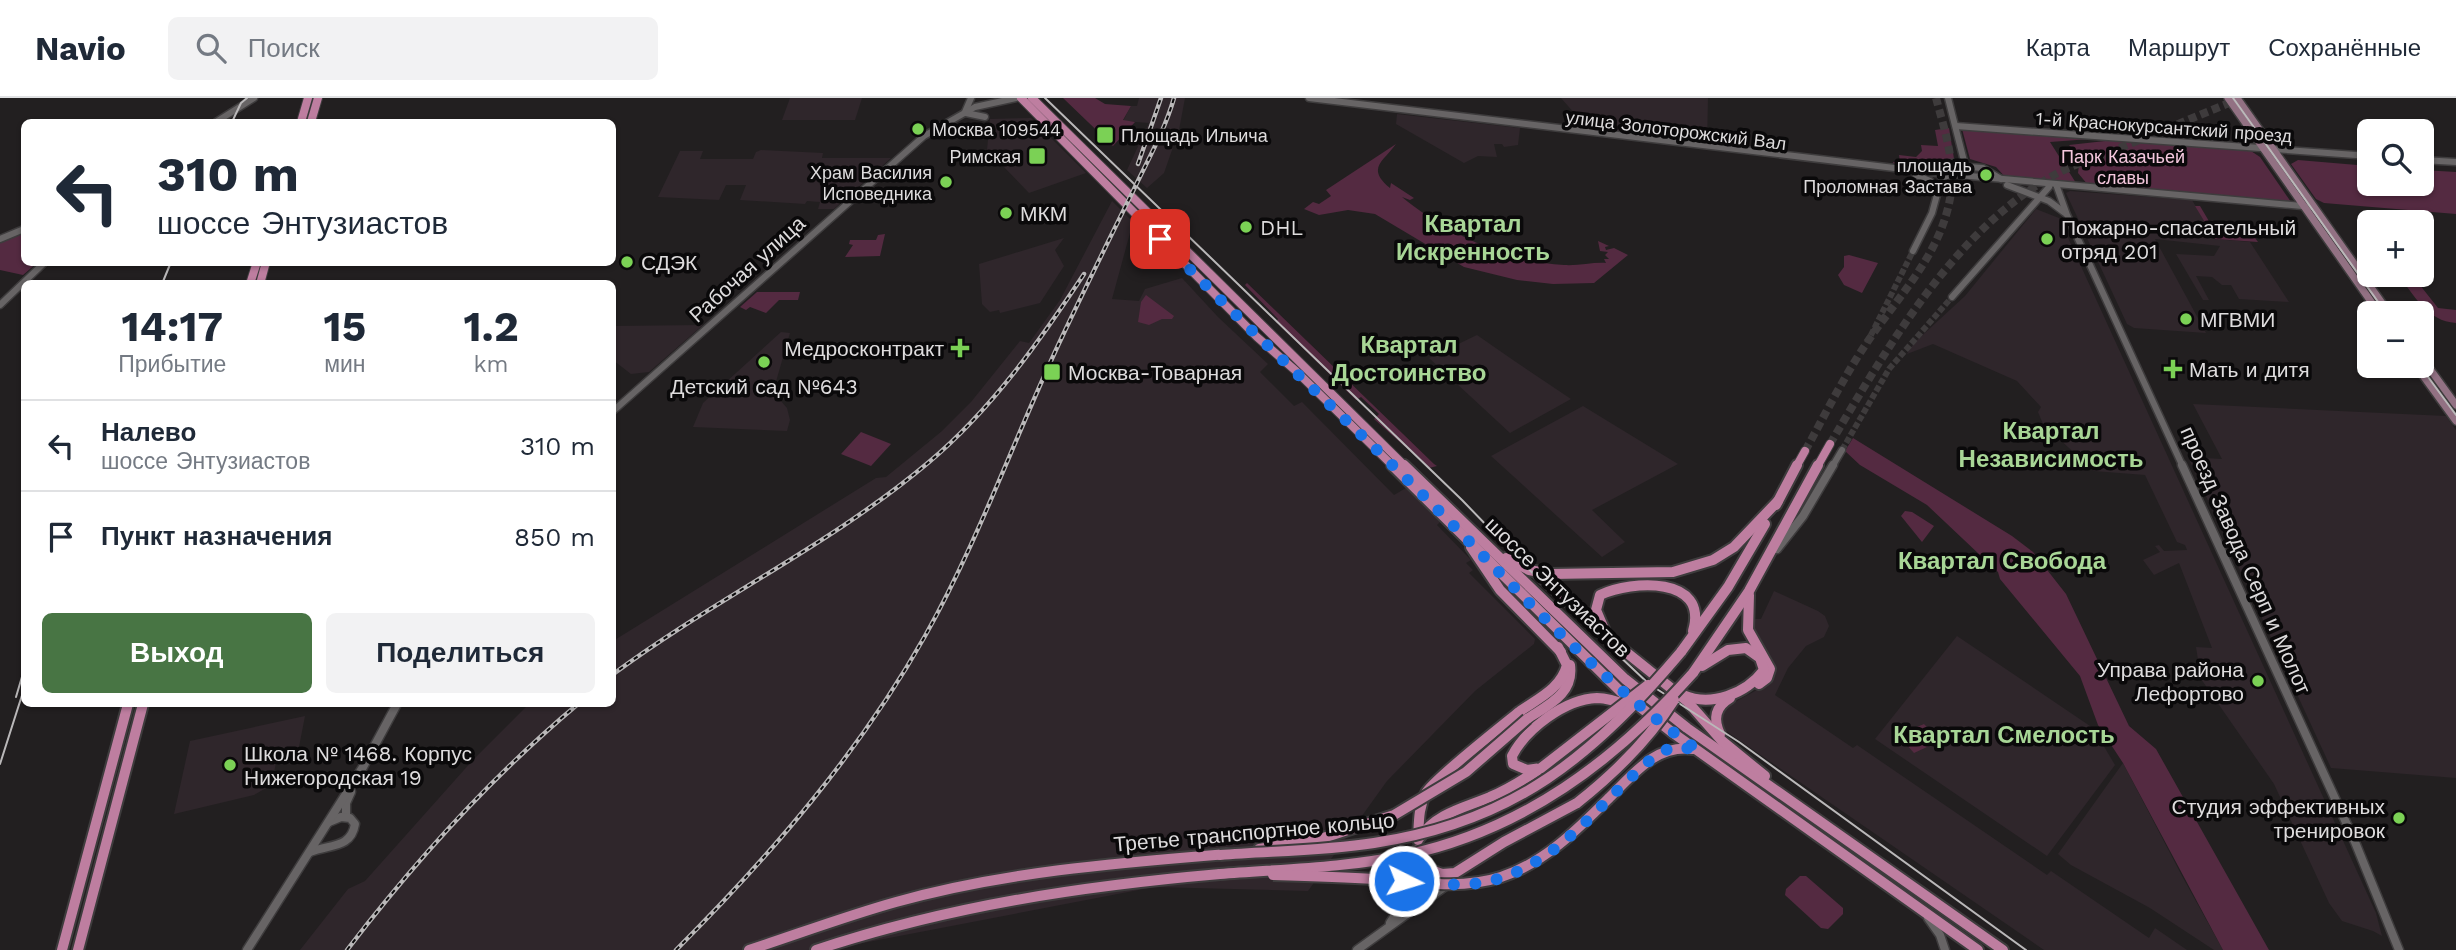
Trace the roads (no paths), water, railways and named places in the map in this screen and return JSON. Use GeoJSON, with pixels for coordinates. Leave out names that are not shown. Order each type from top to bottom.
{"type":"FeatureCollection","features":[{"type":"Feature","properties":{"kind":"main road"},"geometry":{"type":"LineString","coordinates":[[302,119],[308,98]]}},
{"type":"Feature","properties":{"kind":"main road"},"geometry":{"type":"LineString","coordinates":[[312,119],[318,98]]}},
{"type":"Feature","properties":{"kind":"main road","name":"шоссе Энтузиастов"},"geometry":{"type":"LineString","coordinates":[[1018,98],[1588,661],[1655,719],[1978,950]]}},
{"type":"Feature","properties":{"kind":"main road","name":"шоссе Энтузиастов"},"geometry":{"type":"LineString","coordinates":[[1032,98],[1133,195],[1264,329],[1634,687],[1687,728],[2003,950]]}},
{"type":"Feature","properties":{"kind":"main road"},"geometry":{"type":"LineString","coordinates":[[2228,98],[2260,148],[2370,301]]}},
{"type":"Feature","properties":{"kind":"main road"},"geometry":{"type":"LineString","coordinates":[[2237,98],[2380,301]]}},
{"type":"Feature","properties":{"kind":"main road"},"geometry":{"type":"LineString","coordinates":[[2434,375],[2456,405]]}},
{"type":"Feature","properties":{"kind":"main road"},"geometry":{"type":"LineString","coordinates":[[2425,378],[2456,421]]}},
{"type":"Feature","properties":{"kind":"main road","name":"Третье транспортное кольцо"},"geometry":{"type":"LineString","coordinates":[[816,950],[897,924],[1011,899],[1131,882],[1407,855],[1510,823],[1555,798],[1601,764],[1683,685],[1749,591],[1830,444]]}},
{"type":"Feature","properties":{"kind":"main road","name":"Третье транспортное кольцо"},"geometry":{"type":"LineString","coordinates":[[750,950],[897,902],[1009,878],[1125,862],[1399,839],[1440,830],[1499,808],[1543,784],[1589,751],[1626,717],[1681,653],[1728,587],[1805,450]]}},
{"type":"Feature","properties":{"kind":"main road"},"geometry":{"type":"LineString","coordinates":[[1536,572],[1660,574],[1685,570],[1713,560],[1734,547],[1778,501]]}},
{"type":"Feature","properties":{"kind":"main road"},"geometry":{"type":"LineString","coordinates":[[1220,855],[1323,838],[1394,815],[1466,772],[1527,719],[1563,694],[1570,685],[1571,668],[1558,648],[1500,590],[1484,570],[1468,540]]}},
{"type":"Feature","properties":{"kind":"main road"},"geometry":{"type":"LineString","coordinates":[[1484,542],[1513,563],[1536,572],[1550,582],[1626,653],[1687,701],[1717,737],[1737,752]]}},
{"type":"Feature","properties":{"kind":"main road"},"geometry":{"type":"LineString","coordinates":[[1626,653],[1602,626],[1597,617],[1596,603],[1600,595],[1614,588],[1638,585],[1675,589],[1692,603],[1697,617],[1696,623],[1681,653]]}},
{"type":"Feature","properties":{"kind":"main road"},"geometry":{"type":"LineString","coordinates":[[1749,591],[1748,630],[1770,669],[1764,680],[1726,700],[1717,708],[1716,727],[1723,739],[1800,807]]}},
{"type":"Feature","properties":{"kind":"main road"},"geometry":{"type":"LineString","coordinates":[[1661,682],[1692,699],[1709,701],[1750,683],[1760,677],[1764,670],[1762,662],[1754,653],[1734,647],[1716,654],[1693,673]]}},
{"type":"Feature","properties":{"kind":"main road"},"geometry":{"type":"LineString","coordinates":[[1558,648],[1567,665],[1564,676],[1550,691],[1518,713],[1427,790],[1419,810],[1418,845],[1428,869],[1439,875],[1455,873],[1504,842],[1577,803],[1602,783],[1652,733],[1683,685]]}},
{"type":"Feature","properties":{"kind":"main road"},"geometry":{"type":"LineString","coordinates":[[1418,845],[1431,822],[1501,793],[1541,768],[1667,669]]}},
{"type":"Feature","properties":{"kind":"main road"},"geometry":{"type":"LineString","coordinates":[[1541,768],[1520,769],[1513,764],[1512,756],[1522,740],[1552,716],[1574,703],[1597,698],[1626,705],[1655,719]]}},
{"type":"Feature","properties":{"kind":"main road"},"geometry":{"type":"LineString","coordinates":[[62,950],[127,707]]}},
{"type":"Feature","properties":{"kind":"main road"},"geometry":{"type":"LineString","coordinates":[[78,950],[142,707]]}},
{"type":"Feature","properties":{"kind":"main road"},"geometry":{"type":"LineString","coordinates":[[1220,874],[1321,876],[1450,885],[1485,882],[1514,872],[1539,859],[1567,839],[1660,752],[1678,746],[1699,751]]}},
{"type":"Feature","properties":{"kind":"street"},"geometry":{"type":"LineString","coordinates":[[219,119],[244,98]]}},
{"type":"Feature","properties":{"kind":"street"},"geometry":{"type":"LineString","coordinates":[[220,119],[254,98]]}},
{"type":"Feature","properties":{"kind":"street","name":"Рабочая улица"},"geometry":{"type":"LineString","coordinates":[[616,408],[921,139],[975,107],[1018,98]]}},
{"type":"Feature","properties":{"kind":"street","name":"улица Золоторожский Вал"},"geometry":{"type":"LineString","coordinates":[[1309,98],[1978,178]]}},
{"type":"Feature","properties":{"kind":"street"},"geometry":{"type":"LineString","coordinates":[[1948,98],[1966,169],[1978,178],[2049,187],[2313,207]]}},
{"type":"Feature","properties":{"kind":"street"},"geometry":{"type":"LineString","coordinates":[[970,99],[975,107]]}},
{"type":"Feature","properties":{"kind":"street"},"geometry":{"type":"LineString","coordinates":[[970,99],[963,113],[977,113],[985,117]]}},
{"type":"Feature","properties":{"kind":"street","name":"1-й Краснокурсантский проезд"},"geometry":{"type":"LineString","coordinates":[[1956,126],[2357,155]]}},
{"type":"Feature","properties":{"kind":"street"},"geometry":{"type":"LineString","coordinates":[[1965,158],[1989,173],[2011,182]]}},
{"type":"Feature","properties":{"kind":"street"},"geometry":{"type":"LineString","coordinates":[[2434,161],[2456,162]]}},
{"type":"Feature","properties":{"kind":"street"},"geometry":{"type":"LineString","coordinates":[[1957,177],[1966,169],[1977,166]]}},
{"type":"Feature","properties":{"kind":"street"},"geometry":{"type":"LineString","coordinates":[[1906,171],[1930,181],[1936,191]]}},
{"type":"Feature","properties":{"kind":"street"},"geometry":{"type":"LineString","coordinates":[[1978,178],[1988,177],[1989,173]]}},
{"type":"Feature","properties":{"kind":"street"},"geometry":{"type":"LineString","coordinates":[[1913,251],[1932,213],[1941,179],[1947,176]]}},
{"type":"Feature","properties":{"kind":"street"},"geometry":{"type":"LineString","coordinates":[[1995,181],[2042,197],[2068,216]]}},
{"type":"Feature","properties":{"kind":"street"},"geometry":{"type":"LineString","coordinates":[[1952,297],[2049,187]]}},
{"type":"Feature","properties":{"kind":"street","name":"проезд Завода Серп и Молот"},"geometry":{"type":"LineString","coordinates":[[2057,187],[2355,842],[2399,950]]}},
{"type":"Feature","properties":{"kind":"street"},"geometry":{"type":"LineString","coordinates":[[2032,208],[2049,206],[2068,216]]}},
{"type":"Feature","properties":{"kind":"street"},"geometry":{"type":"LineString","coordinates":[[0,239],[21,230]]}},
{"type":"Feature","properties":{"kind":"street"},"geometry":{"type":"LineString","coordinates":[[27,280],[41,266]]}},
{"type":"Feature","properties":{"kind":"street"},"geometry":{"type":"LineString","coordinates":[[0,306],[21,285]]}},
{"type":"Feature","properties":{"kind":"street"},"geometry":{"type":"LineString","coordinates":[[1767,560],[1803,516],[1842,450]]}},
{"type":"Feature","properties":{"kind":"street"},"geometry":{"type":"LineString","coordinates":[[247,950],[355,778],[395,707]]}},
{"type":"Feature","properties":{"kind":"street"},"geometry":{"type":"LineString","coordinates":[[346,817],[346,803],[355,778]]}},
{"type":"Feature","properties":{"kind":"street"},"geometry":{"type":"LineString","coordinates":[[307,855],[323,847],[337,847],[351,837],[355,824],[346,817],[336,818],[326,824]]}},
{"type":"Feature","properties":{"kind":"street"},"geometry":{"type":"LineString","coordinates":[[318,837],[323,847]]}},
{"type":"Feature","properties":{"kind":"street"},"geometry":{"type":"LineString","coordinates":[[1387,927],[1409,900],[1415,884],[1418,845]]}},
{"type":"Feature","properties":{"kind":"street"},"geometry":{"type":"LineString","coordinates":[[1357,950],[1387,927],[1416,910],[1468,865]]}},
{"type":"Feature","properties":{"kind":"street"},"geometry":{"type":"LineString","coordinates":[[1921,910],[1940,935],[1945,950]]}},
{"type":"Feature","properties":{"kind":"tunnel"},"geometry":{"type":"LineString","coordinates":[[1805,451],[1858,357],[1918,273],[1939,235],[1952,180],[1948,144],[1936,98]]}},
{"type":"Feature","properties":{"kind":"tunnel"},"geometry":{"type":"LineString","coordinates":[[1830,444],[1900,330],[1927,293],[1987,225],[2021,196],[2073,166],[2241,98]]}},
{"type":"Feature","properties":{"kind":"tunnel"},"geometry":{"type":"LineString","coordinates":[[1867,343],[1913,251]]}},
{"type":"Feature","properties":{"kind":"tunnel"},"geometry":{"type":"LineString","coordinates":[[1842,450],[1889,369],[1952,297]]}},
{"type":"Feature","properties":{"kind":"tram line"},"geometry":{"type":"LineString","coordinates":[[233,119],[241,103],[247,98]]}},
{"type":"Feature","properties":{"kind":"tram line"},"geometry":{"type":"LineString","coordinates":[[1045,98],[1462,500],[1548,589],[1649,684],[1739,742],[2026,950]]}},
{"type":"Feature","properties":{"kind":"tram line"},"geometry":{"type":"LineString","coordinates":[[2233,98],[2377,301]]}},
{"type":"Feature","properties":{"kind":"tram line"},"geometry":{"type":"LineString","coordinates":[[164,280],[169,266]]}},
{"type":"Feature","properties":{"kind":"tram line"},"geometry":{"type":"LineString","coordinates":[[2429,378],[2456,415]]}},
{"type":"Feature","properties":{"kind":"tram line"},"geometry":{"type":"LineString","coordinates":[[16,697],[21,680]]}},
{"type":"Feature","properties":{"kind":"tram line"},"geometry":{"type":"LineString","coordinates":[[0,764],[21,698]]}},
{"type":"Feature","properties":{"kind":"railway"},"geometry":{"type":"LineString","coordinates":[[1138,164],[1161,98]]}},
{"type":"Feature","properties":{"kind":"railway"},"geometry":{"type":"LineString","coordinates":[[676,950],[779,840],[842,762],[872,721],[925,636],[963,563],[1045,374],[1157,142],[1174,98]]}},
{"type":"Feature","properties":{"kind":"railway"},"geometry":{"type":"LineString","coordinates":[[616,672],[691,621],[853,519],[929,462],[973,420],[1013,374],[1084,274]]}},
{"type":"Feature","properties":{"kind":"railway"},"geometry":{"type":"LineString","coordinates":[[347,950],[427,852],[485,790],[575,707]]}},
{"type":"Feature","properties":{"kind":"place","name":"Москва 109544"},"geometry":{"type":"Point","coordinates":[918,129]}},
{"type":"Feature","properties":{"kind":"place","name":"Площадь Ильича"},"geometry":{"type":"Point","coordinates":[1105,135]}},
{"type":"Feature","properties":{"kind":"place","name":"Римская"},"geometry":{"type":"Point","coordinates":[1037,156]}},
{"type":"Feature","properties":{"kind":"place","name":"площадь Проломная Застава"},"geometry":{"type":"Point","coordinates":[1986,175]}},
{"type":"Feature","properties":{"kind":"place","name":"Храм Василия Исповедника"},"geometry":{"type":"Point","coordinates":[946,182]}},
{"type":"Feature","properties":{"kind":"place","name":"МКМ"},"geometry":{"type":"Point","coordinates":[1006,213]}},
{"type":"Feature","properties":{"kind":"place","name":"DHL"},"geometry":{"type":"Point","coordinates":[1246,227]}},
{"type":"Feature","properties":{"kind":"place","name":"Пожарно-спасательный отряд 201"},"geometry":{"type":"Point","coordinates":[2047,239]}},
{"type":"Feature","properties":{"kind":"place","name":"СДЭК"},"geometry":{"type":"Point","coordinates":[627,262]}},
{"type":"Feature","properties":{"kind":"place","name":"МГВМИ"},"geometry":{"type":"Point","coordinates":[2186,319]}},
{"type":"Feature","properties":{"kind":"place","name":"Медросконтракт"},"geometry":{"type":"Point","coordinates":[960,348]}},
{"type":"Feature","properties":{"kind":"place","name":"Детский сад №643"},"geometry":{"type":"Point","coordinates":[764,362]}},
{"type":"Feature","properties":{"kind":"place","name":"Мать и дитя"},"geometry":{"type":"Point","coordinates":[2173,369]}},
{"type":"Feature","properties":{"kind":"place","name":"Москва-Товарная"},"geometry":{"type":"Point","coordinates":[1052,372]}},
{"type":"Feature","properties":{"kind":"place","name":"Управа района Лефортово"},"geometry":{"type":"Point","coordinates":[2258,681]}},
{"type":"Feature","properties":{"kind":"place","name":"Школа № 1468. Корпус Нижегородская 19"},"geometry":{"type":"Point","coordinates":[230,765]}},
{"type":"Feature","properties":{"kind":"place","name":"Студия эффективных тренировок"},"geometry":{"type":"Point","coordinates":[2399,818]}},
{"type":"Feature","properties":{"kind":"district","name":"Квартал Искренность"},"geometry":{"type":"Point","coordinates":[1473,238]}},
{"type":"Feature","properties":{"kind":"district","name":"Квартал Достоинство"},"geometry":{"type":"Point","coordinates":[1409,359]}},
{"type":"Feature","properties":{"kind":"district","name":"Квартал Независимость"},"geometry":{"type":"Point","coordinates":[2051,445]}},
{"type":"Feature","properties":{"kind":"district","name":"Квартал Свобода"},"geometry":{"type":"Point","coordinates":[2002,561]}},
{"type":"Feature","properties":{"kind":"district","name":"Квартал Смелость"},"geometry":{"type":"Point","coordinates":[2004,735]}},
{"type":"Feature","properties":{"kind":"park label","name":"Парк Казачьей славы"},"geometry":{"type":"Point","coordinates":[2123,166]}}]}
